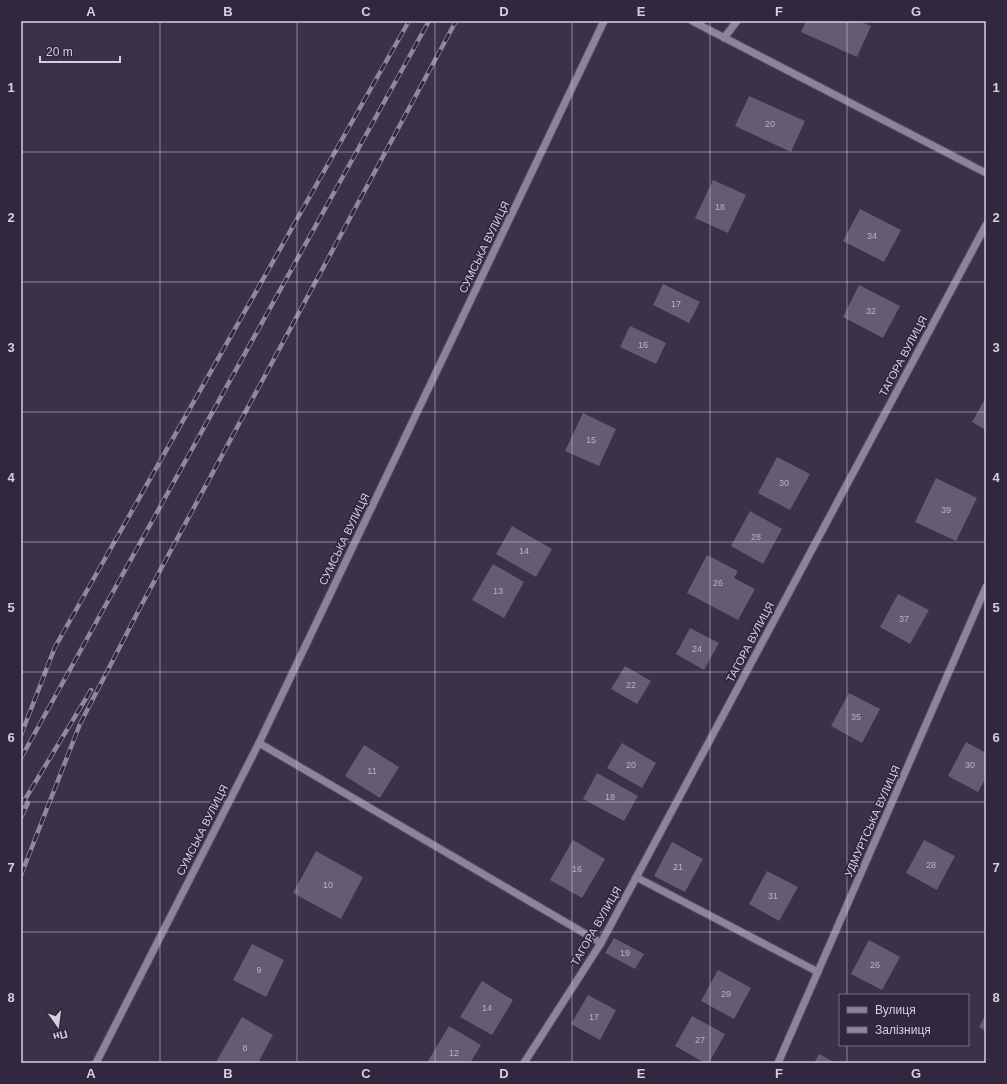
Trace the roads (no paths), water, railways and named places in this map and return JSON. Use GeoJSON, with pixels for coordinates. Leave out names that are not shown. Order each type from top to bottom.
{"type":"FeatureCollection","features":[{"type":"Feature","properties":{"kind":"street","name":"СУМСЬКА ВУЛИЦЯ"},"geometry":{"type":"LineString","coordinates":[[96,1063],[259,743],[604,21]]}},
{"type":"Feature","properties":{"kind":"street"},"geometry":{"type":"LineString","coordinates":[[692,21],[986,172]]}},
{"type":"Feature","properties":{"kind":"street"},"geometry":{"type":"LineString","coordinates":[[724,38],[737,21]]}},
{"type":"Feature","properties":{"kind":"street","name":"ТАГОРА ВУЛИЦЯ"},"geometry":{"type":"LineString","coordinates":[[524,1063],[601,943],[986,225]]}},
{"type":"Feature","properties":{"kind":"street","name":"УДМУРТСЬКА ВУЛИЦЯ"},"geometry":{"type":"LineString","coordinates":[[778,1063],[986,587]]}},
{"type":"Feature","properties":{"kind":"street"},"geometry":{"type":"LineString","coordinates":[[259,743],[601,943]]}},
{"type":"Feature","properties":{"kind":"street"},"geometry":{"type":"LineString","coordinates":[[636,877],[818,972]]}},
{"type":"Feature","properties":{"kind":"railway"},"geometry":{"type":"LineString","coordinates":[[21,735],[55,647],[409,21]]}},
{"type":"Feature","properties":{"kind":"railway"},"geometry":{"type":"LineString","coordinates":[[21,758],[429,21]]}},
{"type":"Feature","properties":{"kind":"railway"},"geometry":{"type":"LineString","coordinates":[[21,875],[80,724],[142,604],[456,21]]}},
{"type":"Feature","properties":{"kind":"railway"},"geometry":{"type":"LineString","coordinates":[[21,806],[91,690]]}},
{"type":"Feature","properties":{"kind":"railway"},"geometry":{"type":"LineString","coordinates":[[21,817],[28,803]]}}]}
